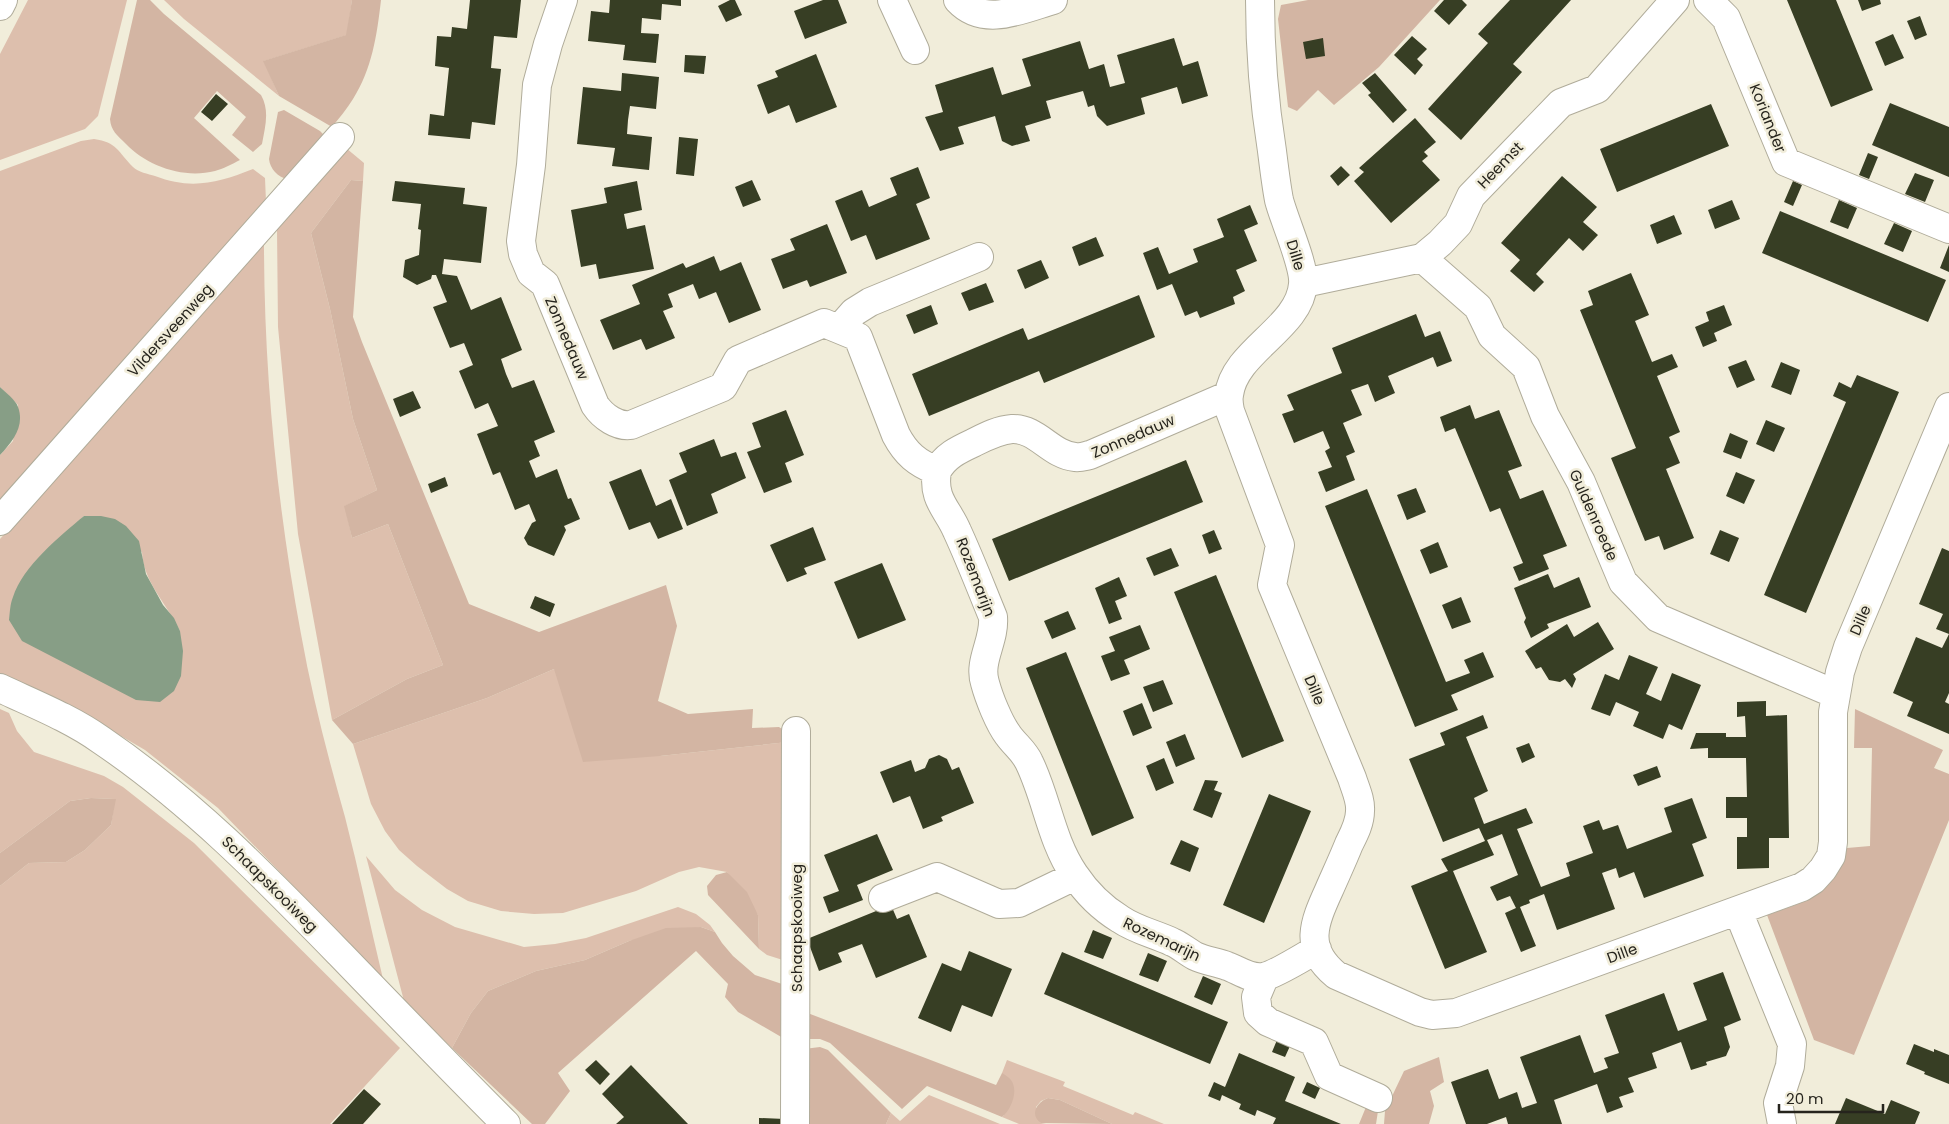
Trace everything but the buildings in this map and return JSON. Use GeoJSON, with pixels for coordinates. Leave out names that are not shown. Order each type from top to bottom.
{"type":"FeatureCollection","features":[{"type":"Feature","properties":{"kind":"street"},"geometry":{"type":"LineString","coordinates":[[0,6],[3,0]]}},
{"type":"Feature","properties":{"kind":"street","name":"Zonnedauw"},"geometry":{"type":"LineString","coordinates":[[563,0],[537,85],[531,165],[521,242],[523,254],[531,273],[545,284],[599,411],[617,424],[631,425],[723,387],[738,360],[824,323],[858,337],[902,448],[917,462],[937,471],[942,462],[962,448],[997,432],[1014,429],[1029,432],[1058,453],[1075,457],[1090,456],[1229,396]]}},
{"type":"Feature","properties":{"kind":"street"},"geometry":{"type":"LineString","coordinates":[[892,0],[915,50]]}},
{"type":"Feature","properties":{"kind":"street"},"geometry":{"type":"LineString","coordinates":[[958,0],[977,13],[997,16],[1053,0]]}},
{"type":"Feature","properties":{"kind":"street","name":"Dille"},"geometry":{"type":"LineString","coordinates":[[1260,0],[1260,43],[1268,127],[1279,198],[1304,283],[1298,302],[1291,312],[1241,367],[1232,383],[1229,396],[1230,411],[1280,545],[1272,584],[1352,778],[1359,803],[1360,812],[1356,828],[1316,922],[1314,941],[1317,949],[1326,966],[1336,975],[1420,1012],[1444,1015],[1456,1013],[1738,911],[1802,887],[1813,880],[1823,869],[1830,856],[1833,842],[1832,728],[1835,694],[1840,672],[1848,647],[1949,407]]}},
{"type":"Feature","properties":{"kind":"street","name":"Heemst"},"geometry":{"type":"LineString","coordinates":[[1304,283],[1422,258],[1458,224],[1471,196],[1561,103],[1597,89],[1675,0]]}},
{"type":"Feature","properties":{"kind":"street","name":"Koriander"},"geometry":{"type":"LineString","coordinates":[[1708,0],[1726,18],[1786,162],[1949,229]]}},
{"type":"Feature","properties":{"kind":"street","name":"Vildersveenweg"},"geometry":{"type":"LineString","coordinates":[[0,521],[340,137]]}},
{"type":"Feature","properties":{"kind":"street"},"geometry":{"type":"LineString","coordinates":[[839,329],[854,312],[870,302],[979,257]]}},
{"type":"Feature","properties":{"kind":"street","name":"Guldenroede"},"geometry":{"type":"LineString","coordinates":[[1422,258],[1478,307],[1492,336],[1526,368],[1545,416],[1581,482],[1624,582],[1658,618],[1835,694]]}},
{"type":"Feature","properties":{"kind":"street","name":"Rozemarijn"},"geometry":{"type":"LineString","coordinates":[[937,471],[935,481],[944,510],[956,528],[993,617],[994,629],[983,672],[985,683],[1003,727],[1024,752],[1030,763],[1044,799],[1046,814],[1075,876],[1095,899],[1128,924],[1173,942],[1196,956],[1227,966],[1249,976],[1264,978]]}},
{"type":"Feature","properties":{"kind":"street","name":"Schaapskooiweg"},"geometry":{"type":"LineString","coordinates":[[0,688],[60,716],[99,738],[176,795],[256,867],[506,1124]]}},
{"type":"Feature","properties":{"kind":"street","name":"Schaapskooiweg"},"geometry":{"type":"LineString","coordinates":[[795,1124],[796,731]]}},
{"type":"Feature","properties":{"kind":"street"},"geometry":{"type":"LineString","coordinates":[[884,898],[937,877],[1000,904],[1010,905],[1019,903],[1075,876]]}},
{"type":"Feature","properties":{"kind":"street"},"geometry":{"type":"LineString","coordinates":[[1738,911],[1792,1044],[1790,1066],[1778,1103],[1782,1124]]}},
{"type":"Feature","properties":{"kind":"street"},"geometry":{"type":"LineString","coordinates":[[1317,949],[1264,978],[1256,997],[1258,1013],[1268,1022],[1314,1042],[1329,1076],[1378,1098]]}},
{"type":"Feature","properties":{"kind":"shaded area"},"geometry":{"type":"Polygon","coordinates":[[[28,0],[127,0],[98,116],[85,129],[0,160],[0,54],[28,0]]]}},
{"type":"Feature","properties":{"kind":"shaded area"},"geometry":{"type":"Polygon","coordinates":[[[137,0],[150,0],[164,14],[261,95],[266,113],[265,125],[262,144],[253,152],[232,135],[246,117],[217,91],[194,118],[240,160],[221,169],[203,173],[191,173],[166,169],[144,159],[115,133],[110,119],[137,0]]]}},
{"type":"Feature","properties":{"kind":"shaded area"},"geometry":{"type":"Polygon","coordinates":[[[164,0],[352,0],[347,35],[264,61],[279,96],[184,19],[164,0]]]}},
{"type":"Feature","properties":{"kind":"shaded area"},"geometry":{"type":"Polygon","coordinates":[[[352,0],[381,0],[378,26],[365,76],[351,103],[332,127],[279,96],[263,61],[346,35],[352,0]]]}},
{"type":"Feature","properties":{"kind":"shaded area"},"geometry":{"type":"Polygon","coordinates":[[[1308,0],[1440,0],[1379,67],[1334,105],[1318,90],[1297,111],[1288,107],[1278,19],[1281,5],[1308,0]]]}},
{"type":"Feature","properties":{"kind":"shaded area"},"geometry":{"type":"Polygon","coordinates":[[[284,110],[323,134],[322,139],[287,179],[275,172],[269,159],[278,112],[284,110]]]}},
{"type":"Feature","properties":{"kind":"shaded area"},"geometry":{"type":"Polygon","coordinates":[[[102,140],[112,145],[133,167],[143,173],[181,183],[193,184],[216,181],[253,169],[265,178],[266,202],[0,503],[0,455],[13,441],[18,405],[0,387],[0,171],[81,141],[102,140]]]}},
{"type":"Feature","properties":{"kind":"shaded area"},"geometry":{"type":"Polygon","coordinates":[[[346,148],[364,163],[363,181],[351,180],[311,233],[330,309],[353,419],[377,490],[345,506],[352,538],[388,524],[443,665],[407,679],[332,720],[298,534],[278,327],[277,229],[346,148]]]}},
{"type":"Feature","properties":{"kind":"shaded area"},"geometry":{"type":"Polygon","coordinates":[[[351,180],[363,181],[353,317],[469,604],[539,632],[666,585],[677,626],[658,701],[688,714],[753,709],[752,728],[779,727],[788,733],[788,742],[660,756],[583,762],[554,669],[487,698],[353,744],[332,720],[407,679],[443,665],[388,524],[352,538],[344,506],[377,490],[353,419],[330,309],[311,233],[351,180]]]}},
{"type":"Feature","properties":{"kind":"shaded area"},"geometry":{"type":"Polygon","coordinates":[[[264,243],[269,390],[285,537],[305,657],[315,703],[350,837],[383,979],[218,808],[145,750],[61,701],[0,673],[0,539],[264,243]],[[84,516],[38,559],[180,631],[151,583],[143,563],[142,552],[84,516]]]}},
{"type":"Feature","properties":{"kind":"shaded area"},"geometry":{"type":"Polygon","coordinates":[[[0,387],[17,404],[20,421],[13,439],[0,455],[0,387]]]}},
{"type":"Feature","properties":{"kind":"shaded area"},"geometry":{"type":"Polygon","coordinates":[[[84,516],[101,516],[115,519],[126,526],[139,541],[146,574],[163,605],[174,618],[180,631],[183,651],[181,676],[174,691],[160,702],[136,700],[22,641],[9,620],[12,600],[25,574],[43,552],[84,516]]]}},
{"type":"Feature","properties":{"kind":"shaded area"},"geometry":{"type":"Polygon","coordinates":[[[554,669],[660,756],[788,742],[786,961],[767,955],[759,949],[758,915],[727,872],[699,867],[679,872],[636,891],[563,913],[534,914],[501,911],[468,901],[447,889],[399,850],[385,831],[371,804],[353,744],[487,698],[554,669]]]}},
{"type":"Feature","properties":{"kind":"shaded area"},"geometry":{"type":"Polygon","coordinates":[[[0,709],[9,713],[17,731],[34,752],[104,776],[123,787],[194,843],[400,1048],[330,1124],[0,1124],[0,886],[29,863],[66,862],[85,850],[111,825],[115,799],[91,798],[70,801],[0,853],[0,709]]]}},
{"type":"Feature","properties":{"kind":"shaded area"},"geometry":{"type":"Polygon","coordinates":[[[1855,709],[1943,750],[1934,768],[1949,774],[1949,820],[1854,1055],[1814,1040],[1767,915],[1808,900],[1818,894],[1833,877],[1847,848],[1870,846],[1872,748],[1854,748],[1855,709]]]}},
{"type":"Feature","properties":{"kind":"shaded area"},"geometry":{"type":"Polygon","coordinates":[[[91,798],[116,799],[111,825],[85,850],[66,862],[29,863],[0,886],[0,853],[70,801],[91,798]]]}},
{"type":"Feature","properties":{"kind":"shaded area"},"geometry":{"type":"Polygon","coordinates":[[[366,856],[395,890],[422,910],[455,927],[524,947],[586,938],[678,907],[696,914],[710,925],[715,932],[701,927],[629,941],[585,960],[536,971],[488,991],[471,1013],[452,1048],[404,1001],[366,856]]]}},
{"type":"Feature","properties":{"kind":"shaded area"},"geometry":{"type":"Polygon","coordinates":[[[727,872],[747,892],[758,915],[759,949],[708,895],[707,886],[716,875],[727,872]]]}},
{"type":"Feature","properties":{"kind":"shaded area"},"geometry":{"type":"Polygon","coordinates":[[[701,927],[715,932],[733,956],[755,975],[785,985],[783,1038],[738,1012],[725,997],[728,984],[696,951],[558,1073],[570,1091],[545,1124],[532,1124],[452,1048],[471,1013],[488,991],[536,971],[585,960],[629,941],[666,928],[701,927]]]}},
{"type":"Feature","properties":{"kind":"shaded area"},"geometry":{"type":"Polygon","coordinates":[[[805,1012],[996,1085],[1002,1073],[1013,1084],[1014,1095],[1011,1105],[1002,1117],[927,1086],[902,1109],[830,1043],[820,1039],[803,1039],[805,1012]]]}},
{"type":"Feature","properties":{"kind":"shaded area"},"geometry":{"type":"Polygon","coordinates":[[[820,1047],[828,1050],[891,1113],[886,1124],[802,1124],[804,1049],[820,1047]]]}},
{"type":"Feature","properties":{"kind":"shaded area"},"geometry":{"type":"Polygon","coordinates":[[[1439,1057],[1444,1082],[1430,1091],[1434,1106],[1429,1124],[1384,1124],[1385,1111],[1404,1071],[1439,1057]]]}},
{"type":"Feature","properties":{"kind":"shaded area"},"geometry":{"type":"Polygon","coordinates":[[[1007,1060],[1065,1082],[1063,1086],[1133,1115],[1135,1112],[1164,1124],[1112,1124],[1060,1100],[1048,1098],[1041,1101],[1036,1107],[1041,1123],[1046,1124],[1019,1124],[1002,1117],[1004,1115],[1002,1073],[1007,1060]]]}},
{"type":"Feature","properties":{"kind":"shaded area"},"geometry":{"type":"Polygon","coordinates":[[[929,1095],[1000,1124],[886,1124],[891,1113],[900,1121],[929,1095]]]}},
{"type":"Feature","properties":{"kind":"shaded area"},"geometry":{"type":"Polygon","coordinates":[[[1048,1098],[1060,1100],[1112,1124],[1041,1123],[1035,1116],[1036,1109],[1041,1102],[1048,1098]]]}},
{"type":"Feature","properties":{"kind":"shaded area"},"geometry":{"type":"Polygon","coordinates":[[[1366,1107],[1378,1111],[1376,1124],[1359,1124],[1366,1107]]]}}]}
